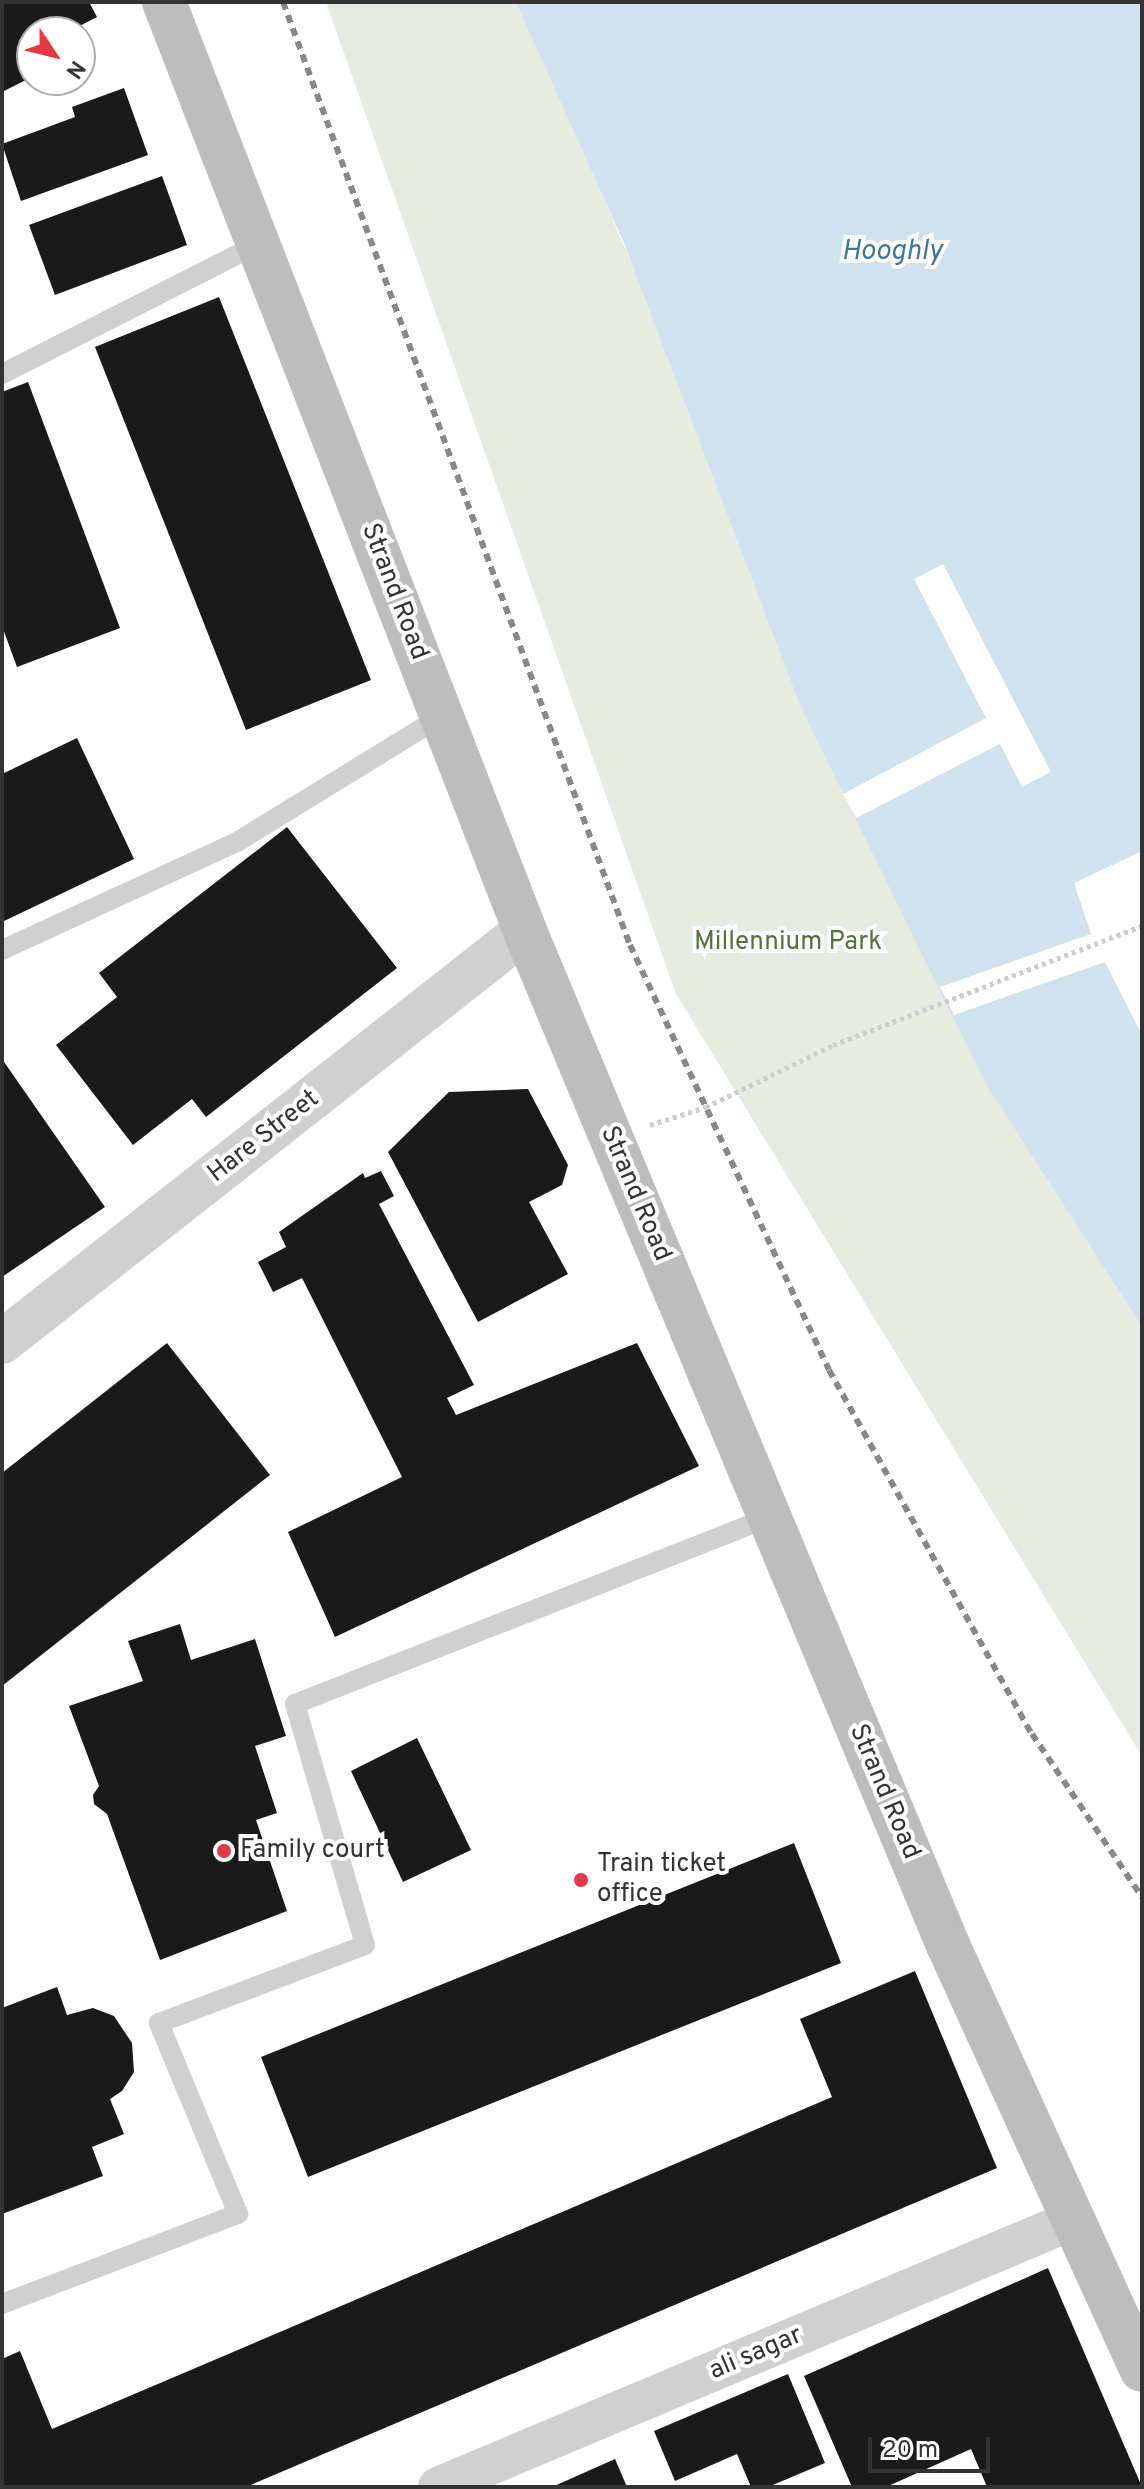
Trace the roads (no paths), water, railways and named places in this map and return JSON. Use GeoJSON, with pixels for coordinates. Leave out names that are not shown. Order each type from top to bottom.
{"type":"FeatureCollection","features":[{"type":"Feature","properties":{"kind":"main road","name":"Strand Road"},"geometry":{"type":"LineString","coordinates":[[164,2],[525,931],[948,1945],[1142,2370]]}},
{"type":"Feature","properties":{"kind":"street","name":"Hare Street"},"geometry":{"type":"LineString","coordinates":[[2,1342],[525,931]]}},
{"type":"Feature","properties":{"kind":"street","name":"ali sagar"},"geometry":{"type":"LineString","coordinates":[[438,2487],[1073,2220]]}},
{"type":"Feature","properties":{"kind":"lane"},"geometry":{"type":"LineString","coordinates":[[2,374],[258,244]]}},
{"type":"Feature","properties":{"kind":"lane"},"geometry":{"type":"LineString","coordinates":[[2,950],[237,842],[442,716]]}},
{"type":"Feature","properties":{"kind":"lane"},"geometry":{"type":"LineString","coordinates":[[2,2304],[238,2214],[159,2023],[365,1945],[295,1704],[770,1517]]}},
{"type":"Feature","properties":{"kind":"water","name":"Hooghly"},"geometry":{"type":"Polygon","coordinates":[[[516,2],[1142,2],[1142,1327],[986,1084],[802,710],[623,241],[516,2]]]}},
{"type":"Feature","properties":{"kind":"railway"},"geometry":{"type":"LineString","coordinates":[[283,2],[630,945],[829,1370],[1032,1734],[1142,1897]]}},
{"type":"Feature","properties":{"kind":"place","name":"Family court"},"geometry":{"type":"Point","coordinates":[224,1851]}},
{"type":"Feature","properties":{"kind":"place","name":"Train ticket office"},"geometry":{"type":"Point","coordinates":[581,1880]}},
{"type":"Feature","properties":{"kind":"park label","name":"Millennium Park"},"geometry":{"type":"Point","coordinates":[788,943]}}]}
